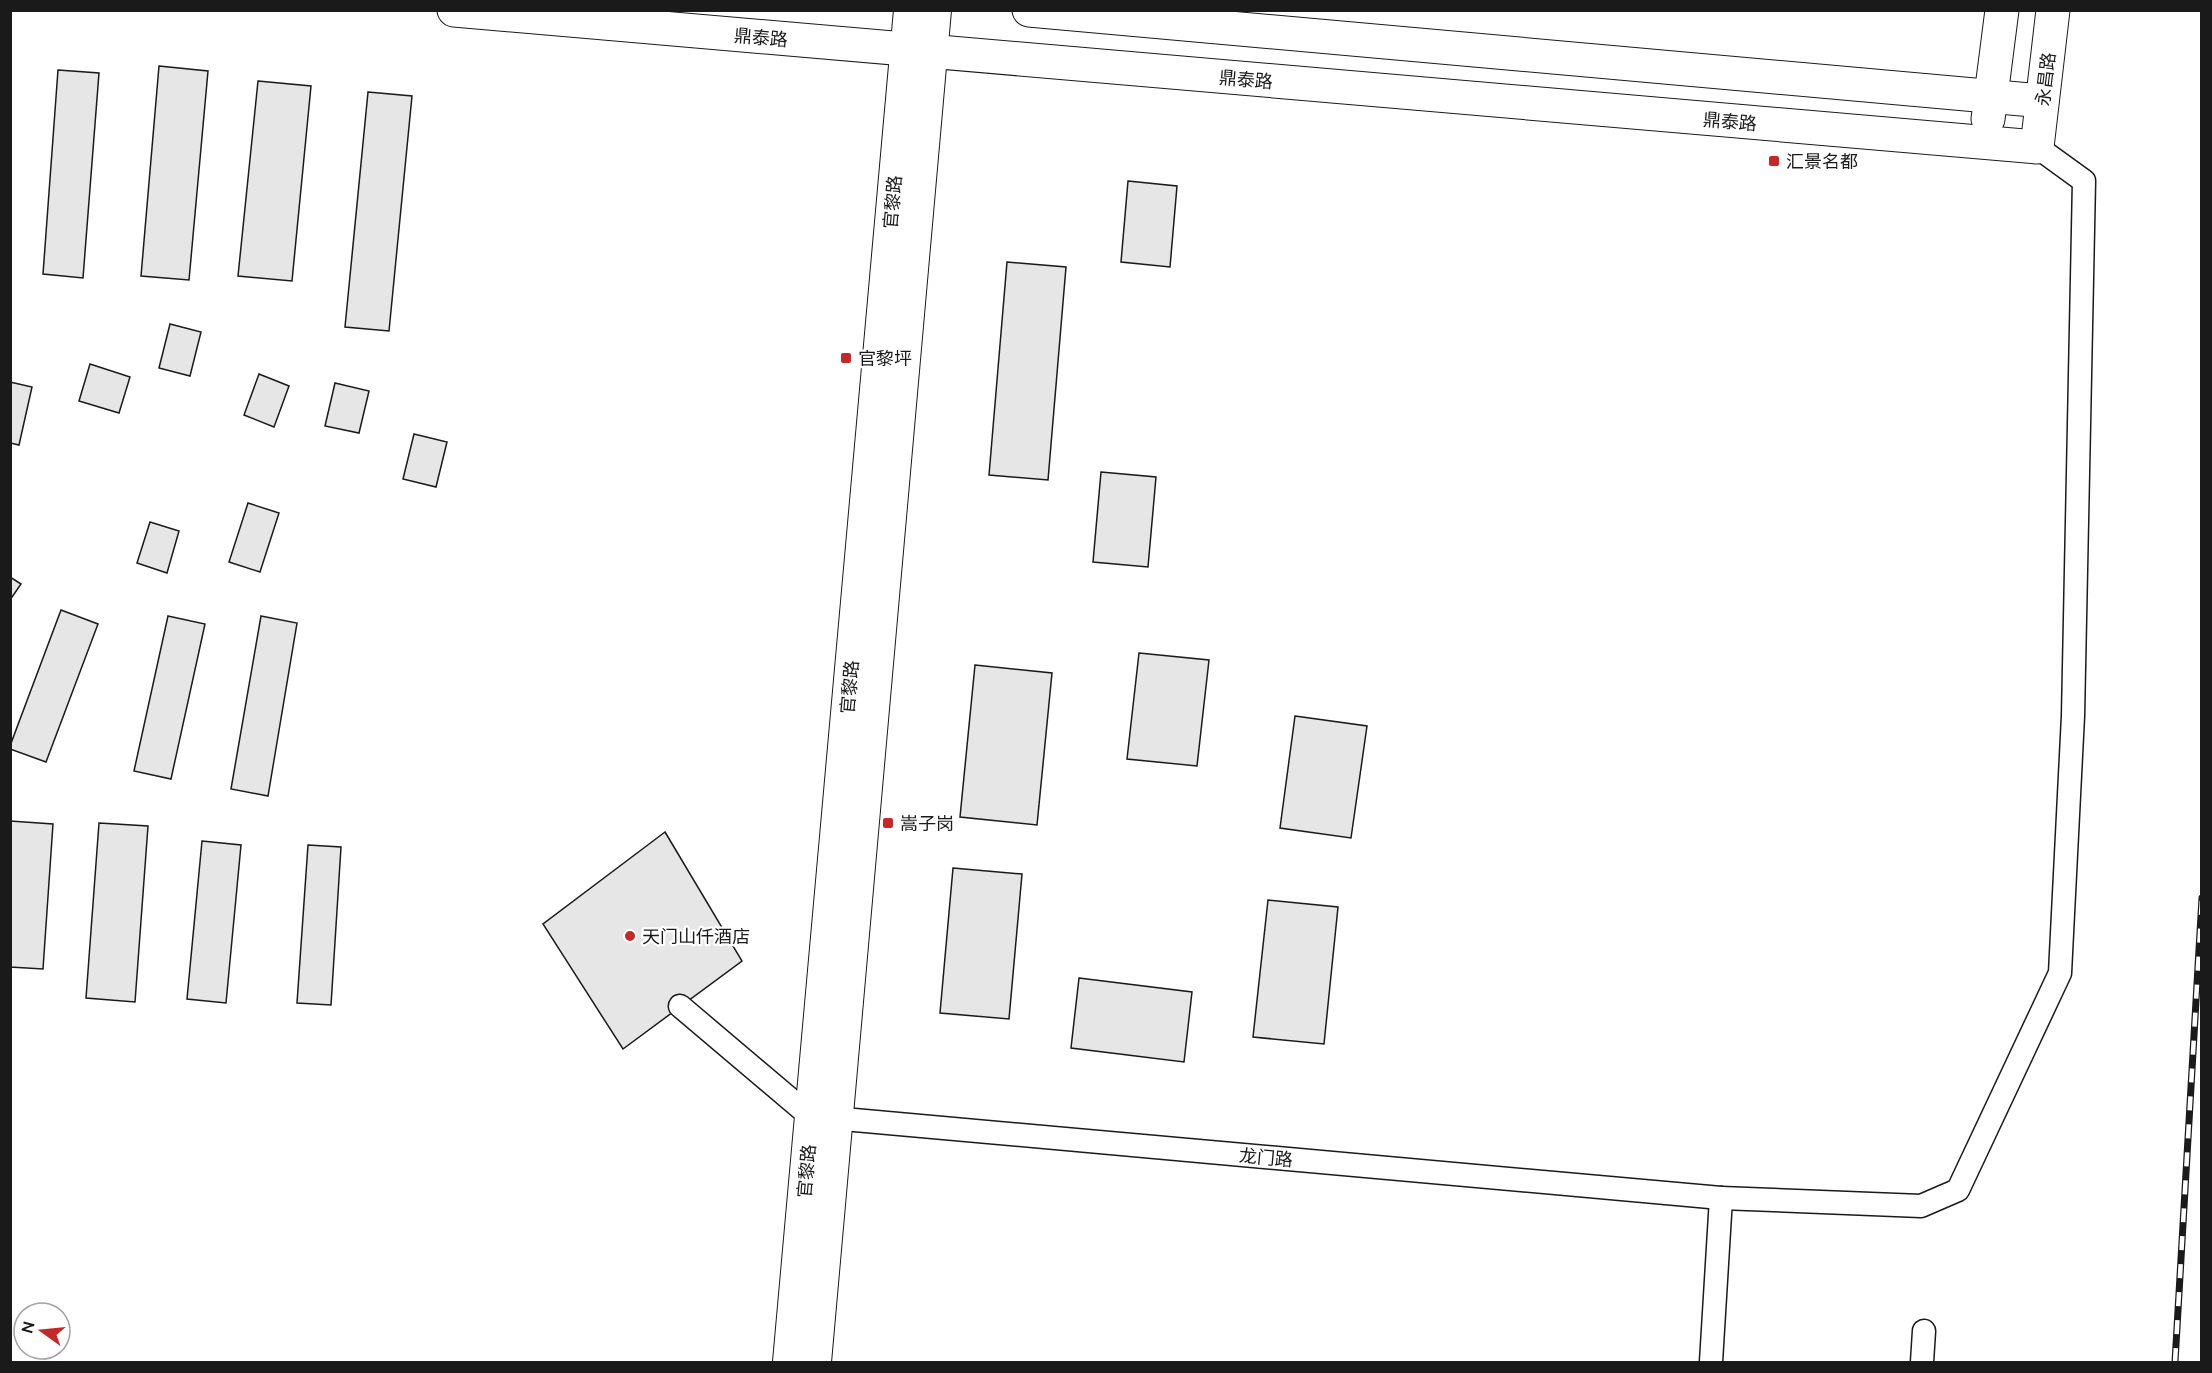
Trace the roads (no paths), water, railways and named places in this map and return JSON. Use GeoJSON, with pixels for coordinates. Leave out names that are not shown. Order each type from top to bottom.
{"type":"FeatureCollection","features":[{"type":"Feature","properties":{"kind":"highway","name":"鼎泰路"},"geometry":{"type":"LineString","coordinates":[[454,10],[2037,147]]}},
{"type":"Feature","properties":{"kind":"highway"},"geometry":{"type":"LineString","coordinates":[[1029,10],[2042,101]]}},
{"type":"Feature","properties":{"kind":"highway"},"geometry":{"type":"LineString","coordinates":[[1985,143],[2002,10]]}},
{"type":"Feature","properties":{"kind":"highway","name":"永昌路"},"geometry":{"type":"LineString","coordinates":[[2037,147],[2053,10]]}},
{"type":"Feature","properties":{"kind":"main road","name":"官黎路"},"geometry":{"type":"LineString","coordinates":[[909,10],[919,51]]}},
{"type":"Feature","properties":{"kind":"main road","name":"官黎路"},"geometry":{"type":"LineString","coordinates":[[816,1362],[824,1117],[919,51],[936,10]]}},
{"type":"Feature","properties":{"kind":"main road","name":"官黎路"},"geometry":{"type":"LineString","coordinates":[[788,1362],[824,1117]]}},
{"type":"Feature","properties":{"kind":"street","name":"龙门路"},"geometry":{"type":"LineString","coordinates":[[824,1117],[1721,1198],[1920,1206],[1958,1190],[2060,972],[2073,716],[2084,181],[2037,147]]}},
{"type":"Feature","properties":{"kind":"street"},"geometry":{"type":"LineString","coordinates":[[680,1006],[824,1117]]}},
{"type":"Feature","properties":{"kind":"street"},"geometry":{"type":"LineString","coordinates":[[1711,1362],[1721,1198]]}},
{"type":"Feature","properties":{"kind":"street"},"geometry":{"type":"LineString","coordinates":[[1922,1362],[1924,1331]]}},
{"type":"Feature","properties":{"kind":"railway"},"geometry":{"type":"LineString","coordinates":[[2175,1362],[2202,898]]}},
{"type":"Feature","properties":{"kind":"place","name":"汇景名都"},"geometry":{"type":"Point","coordinates":[1774,161]}},
{"type":"Feature","properties":{"kind":"place","name":"官黎坪"},"geometry":{"type":"Point","coordinates":[846,358]}},
{"type":"Feature","properties":{"kind":"place","name":"嵩子岗"},"geometry":{"type":"Point","coordinates":[888,823]}},
{"type":"Feature","properties":{"kind":"place","name":"天门山仟酒店"},"geometry":{"type":"Point","coordinates":[630,936]}}]}
